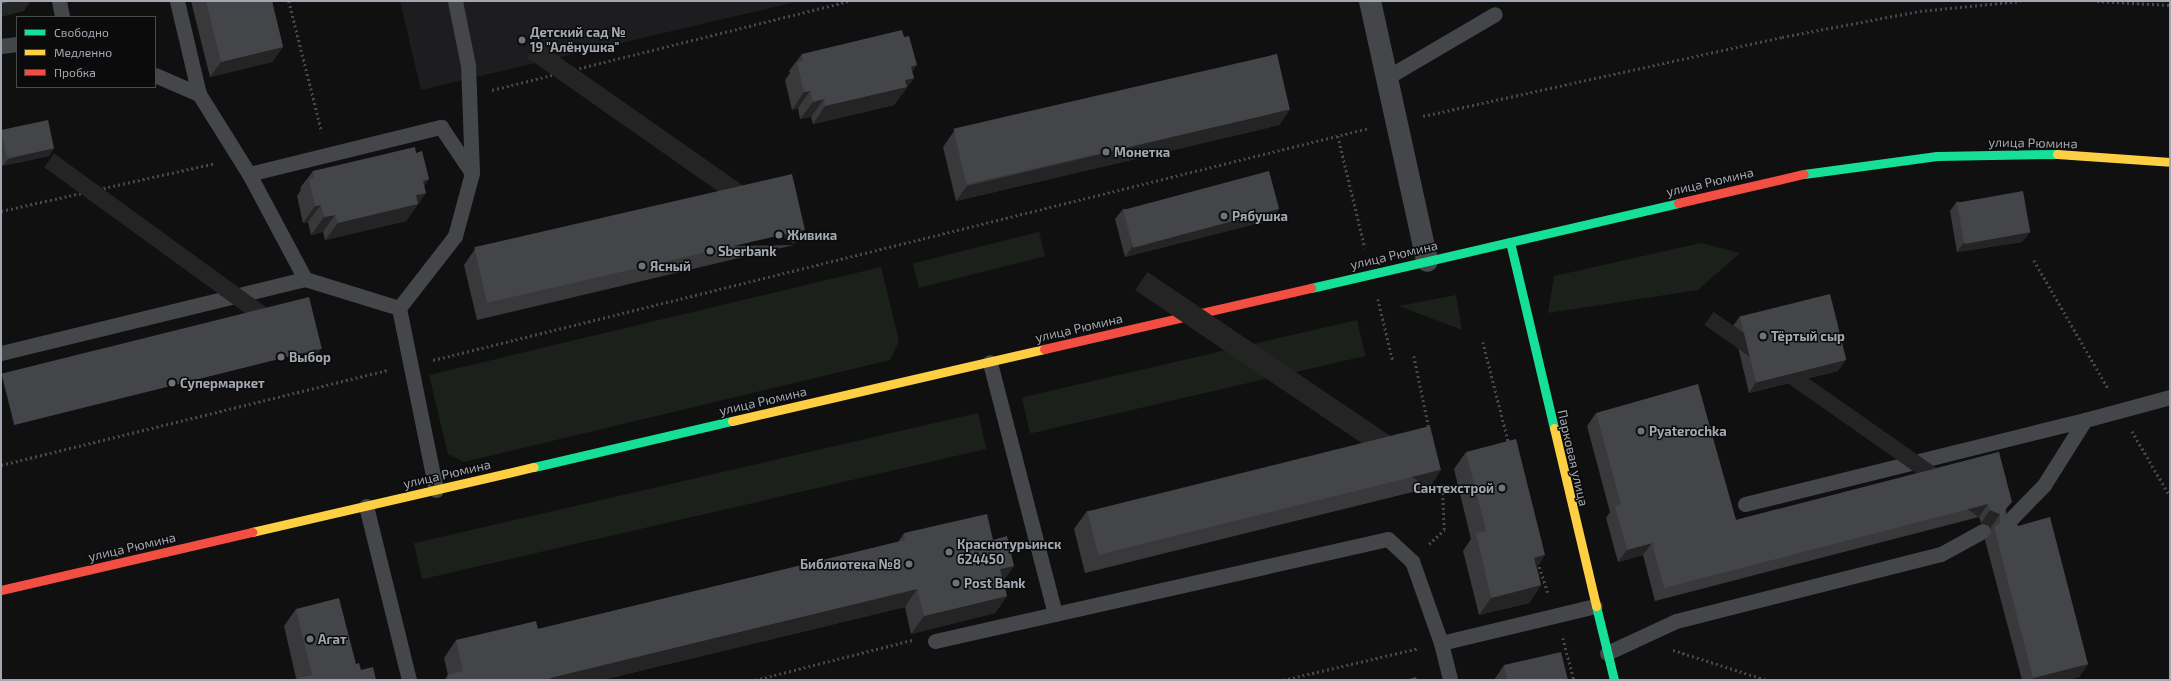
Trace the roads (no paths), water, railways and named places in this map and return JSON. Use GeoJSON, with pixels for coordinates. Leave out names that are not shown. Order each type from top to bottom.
{"type":"FeatureCollection","features":[{"type":"Feature","properties":{"kind":"main road","name":"улица Рюмина"},"geometry":{"type":"LineString","coordinates":[[1,590],[1799,175],[1937,156],[2055,154],[2170,162]]}},
{"type":"Feature","properties":{"kind":"main road","name":"Парковая улица"},"geometry":{"type":"LineString","coordinates":[[1510,242],[1595,606],[1614,680]]}},
{"type":"Feature","properties":{"kind":"street"},"geometry":{"type":"LineString","coordinates":[[1370,1],[1427,261]]}},
{"type":"Feature","properties":{"kind":"lane"},"geometry":{"type":"LineString","coordinates":[[59,1],[62,16]]}},
{"type":"Feature","properties":{"kind":"lane"},"geometry":{"type":"LineString","coordinates":[[177,1],[199,94],[249,174],[305,279]]}},
{"type":"Feature","properties":{"kind":"lane"},"geometry":{"type":"LineString","coordinates":[[436,490],[398,308],[455,236],[472,174],[468,65],[455,1]]}},
{"type":"Feature","properties":{"kind":"lane"},"geometry":{"type":"LineString","coordinates":[[1386,78],[1495,14]]}},
{"type":"Feature","properties":{"kind":"lane"},"geometry":{"type":"LineString","coordinates":[[1,46],[16,44]]}},
{"type":"Feature","properties":{"kind":"lane"},"geometry":{"type":"LineString","coordinates":[[156,75],[199,94]]}},
{"type":"Feature","properties":{"kind":"lane"},"geometry":{"type":"LineString","coordinates":[[249,174],[441,127],[472,174]]}},
{"type":"Feature","properties":{"kind":"lane"},"geometry":{"type":"LineString","coordinates":[[1,353],[305,279],[398,308]]}},
{"type":"Feature","properties":{"kind":"lane"},"geometry":{"type":"LineString","coordinates":[[990,362],[1055,614]]}},
{"type":"Feature","properties":{"kind":"lane"},"geometry":{"type":"LineString","coordinates":[[1745,504],[2085,420],[2170,397]]}},
{"type":"Feature","properties":{"kind":"lane"},"geometry":{"type":"LineString","coordinates":[[2005,525],[2044,485],[2085,420]]}},
{"type":"Feature","properties":{"kind":"lane"},"geometry":{"type":"LineString","coordinates":[[366,506],[409,680]]}},
{"type":"Feature","properties":{"kind":"lane"},"geometry":{"type":"LineString","coordinates":[[1607,653],[1676,621],[1941,554],[1983,531]]}},
{"type":"Feature","properties":{"kind":"lane"},"geometry":{"type":"LineString","coordinates":[[935,641],[1388,539],[1412,561],[1441,643],[1450,680]]}},
{"type":"Feature","properties":{"kind":"lane"},"geometry":{"type":"LineString","coordinates":[[1441,643],[1595,606]]}},
{"type":"Feature","properties":{"kind":"place","name":"Детский сад № 19 \"Алёнушка\""},"geometry":{"type":"Point","coordinates":[522,40]}},
{"type":"Feature","properties":{"kind":"place","name":"Монетка"},"geometry":{"type":"Point","coordinates":[1106,152]}},
{"type":"Feature","properties":{"kind":"place","name":"Рябушка"},"geometry":{"type":"Point","coordinates":[1224,216]}},
{"type":"Feature","properties":{"kind":"place","name":"Живика"},"geometry":{"type":"Point","coordinates":[779,235]}},
{"type":"Feature","properties":{"kind":"place","name":"Sberbank"},"geometry":{"type":"Point","coordinates":[710,251]}},
{"type":"Feature","properties":{"kind":"place","name":"Ясный"},"geometry":{"type":"Point","coordinates":[642,266]}},
{"type":"Feature","properties":{"kind":"place","name":"Тёртый сыр"},"geometry":{"type":"Point","coordinates":[1763,336]}},
{"type":"Feature","properties":{"kind":"place","name":"Выбор"},"geometry":{"type":"Point","coordinates":[281,357]}},
{"type":"Feature","properties":{"kind":"place","name":"Супермаркет"},"geometry":{"type":"Point","coordinates":[172,383]}},
{"type":"Feature","properties":{"kind":"place","name":"Pyaterochka"},"geometry":{"type":"Point","coordinates":[1641,431]}},
{"type":"Feature","properties":{"kind":"place","name":"Сантехстрой"},"geometry":{"type":"Point","coordinates":[1502,488]}},
{"type":"Feature","properties":{"kind":"place","name":"Краснотурьинск 624450"},"geometry":{"type":"Point","coordinates":[949,552]}},
{"type":"Feature","properties":{"kind":"place","name":"Библиотека №8"},"geometry":{"type":"Point","coordinates":[909,564]}},
{"type":"Feature","properties":{"kind":"place","name":"Post Bank"},"geometry":{"type":"Point","coordinates":[956,583]}},
{"type":"Feature","properties":{"kind":"place","name":"Агат"},"geometry":{"type":"Point","coordinates":[310,639]}}]}
